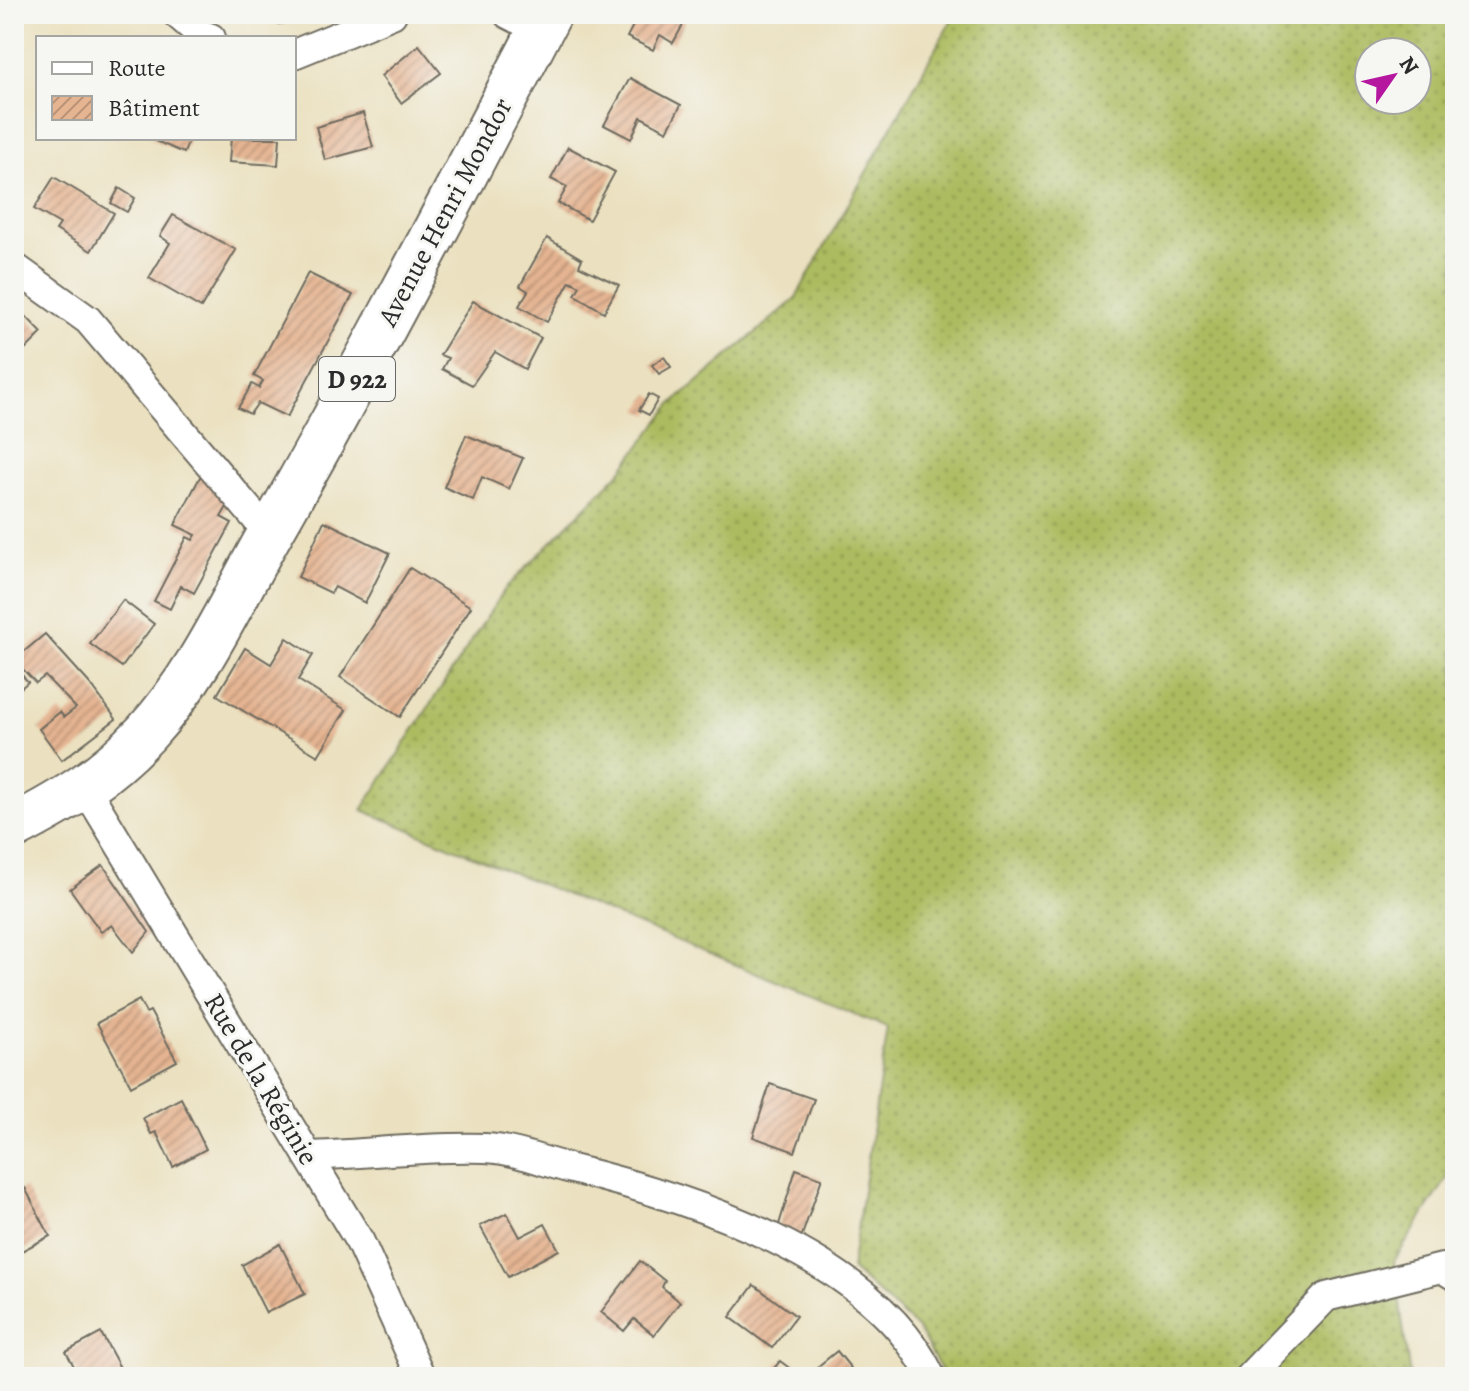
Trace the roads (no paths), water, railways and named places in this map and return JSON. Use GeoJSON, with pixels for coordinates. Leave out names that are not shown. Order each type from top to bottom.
{"type":"FeatureCollection","features":[{"type":"Feature","properties":{"kind":"main road","name":"Avenue Henri Mondor"},"geometry":{"type":"LineString","coordinates":[[86,789],[146,733],[206,650],[325,439],[532,19]]}},
{"type":"Feature","properties":{"kind":"main road","name":"D 922"},"geometry":{"type":"LineString","coordinates":[[14,827],[86,789]]}},
{"type":"Feature","properties":{"kind":"street"},"geometry":{"type":"LineString","coordinates":[[177,14],[206,36]]}},
{"type":"Feature","properties":{"kind":"street"},"geometry":{"type":"LineString","coordinates":[[296,53],[392,14]]}},
{"type":"Feature","properties":{"kind":"street"},"geometry":{"type":"LineString","coordinates":[[14,267],[88,320],[270,535]]}},
{"type":"Feature","properties":{"kind":"street","name":"Rue de la Réginie"},"geometry":{"type":"LineString","coordinates":[[86,789],[360,1242],[421,1377]]}},
{"type":"Feature","properties":{"kind":"street"},"geometry":{"type":"LineString","coordinates":[[308,1156],[487,1148],[653,1188],[757,1232],[854,1284],[905,1332],[931,1377]]}},
{"type":"Feature","properties":{"kind":"street"},"geometry":{"type":"LineString","coordinates":[[1249,1377],[1326,1297],[1442,1268],[1455,1276]]}}]}
